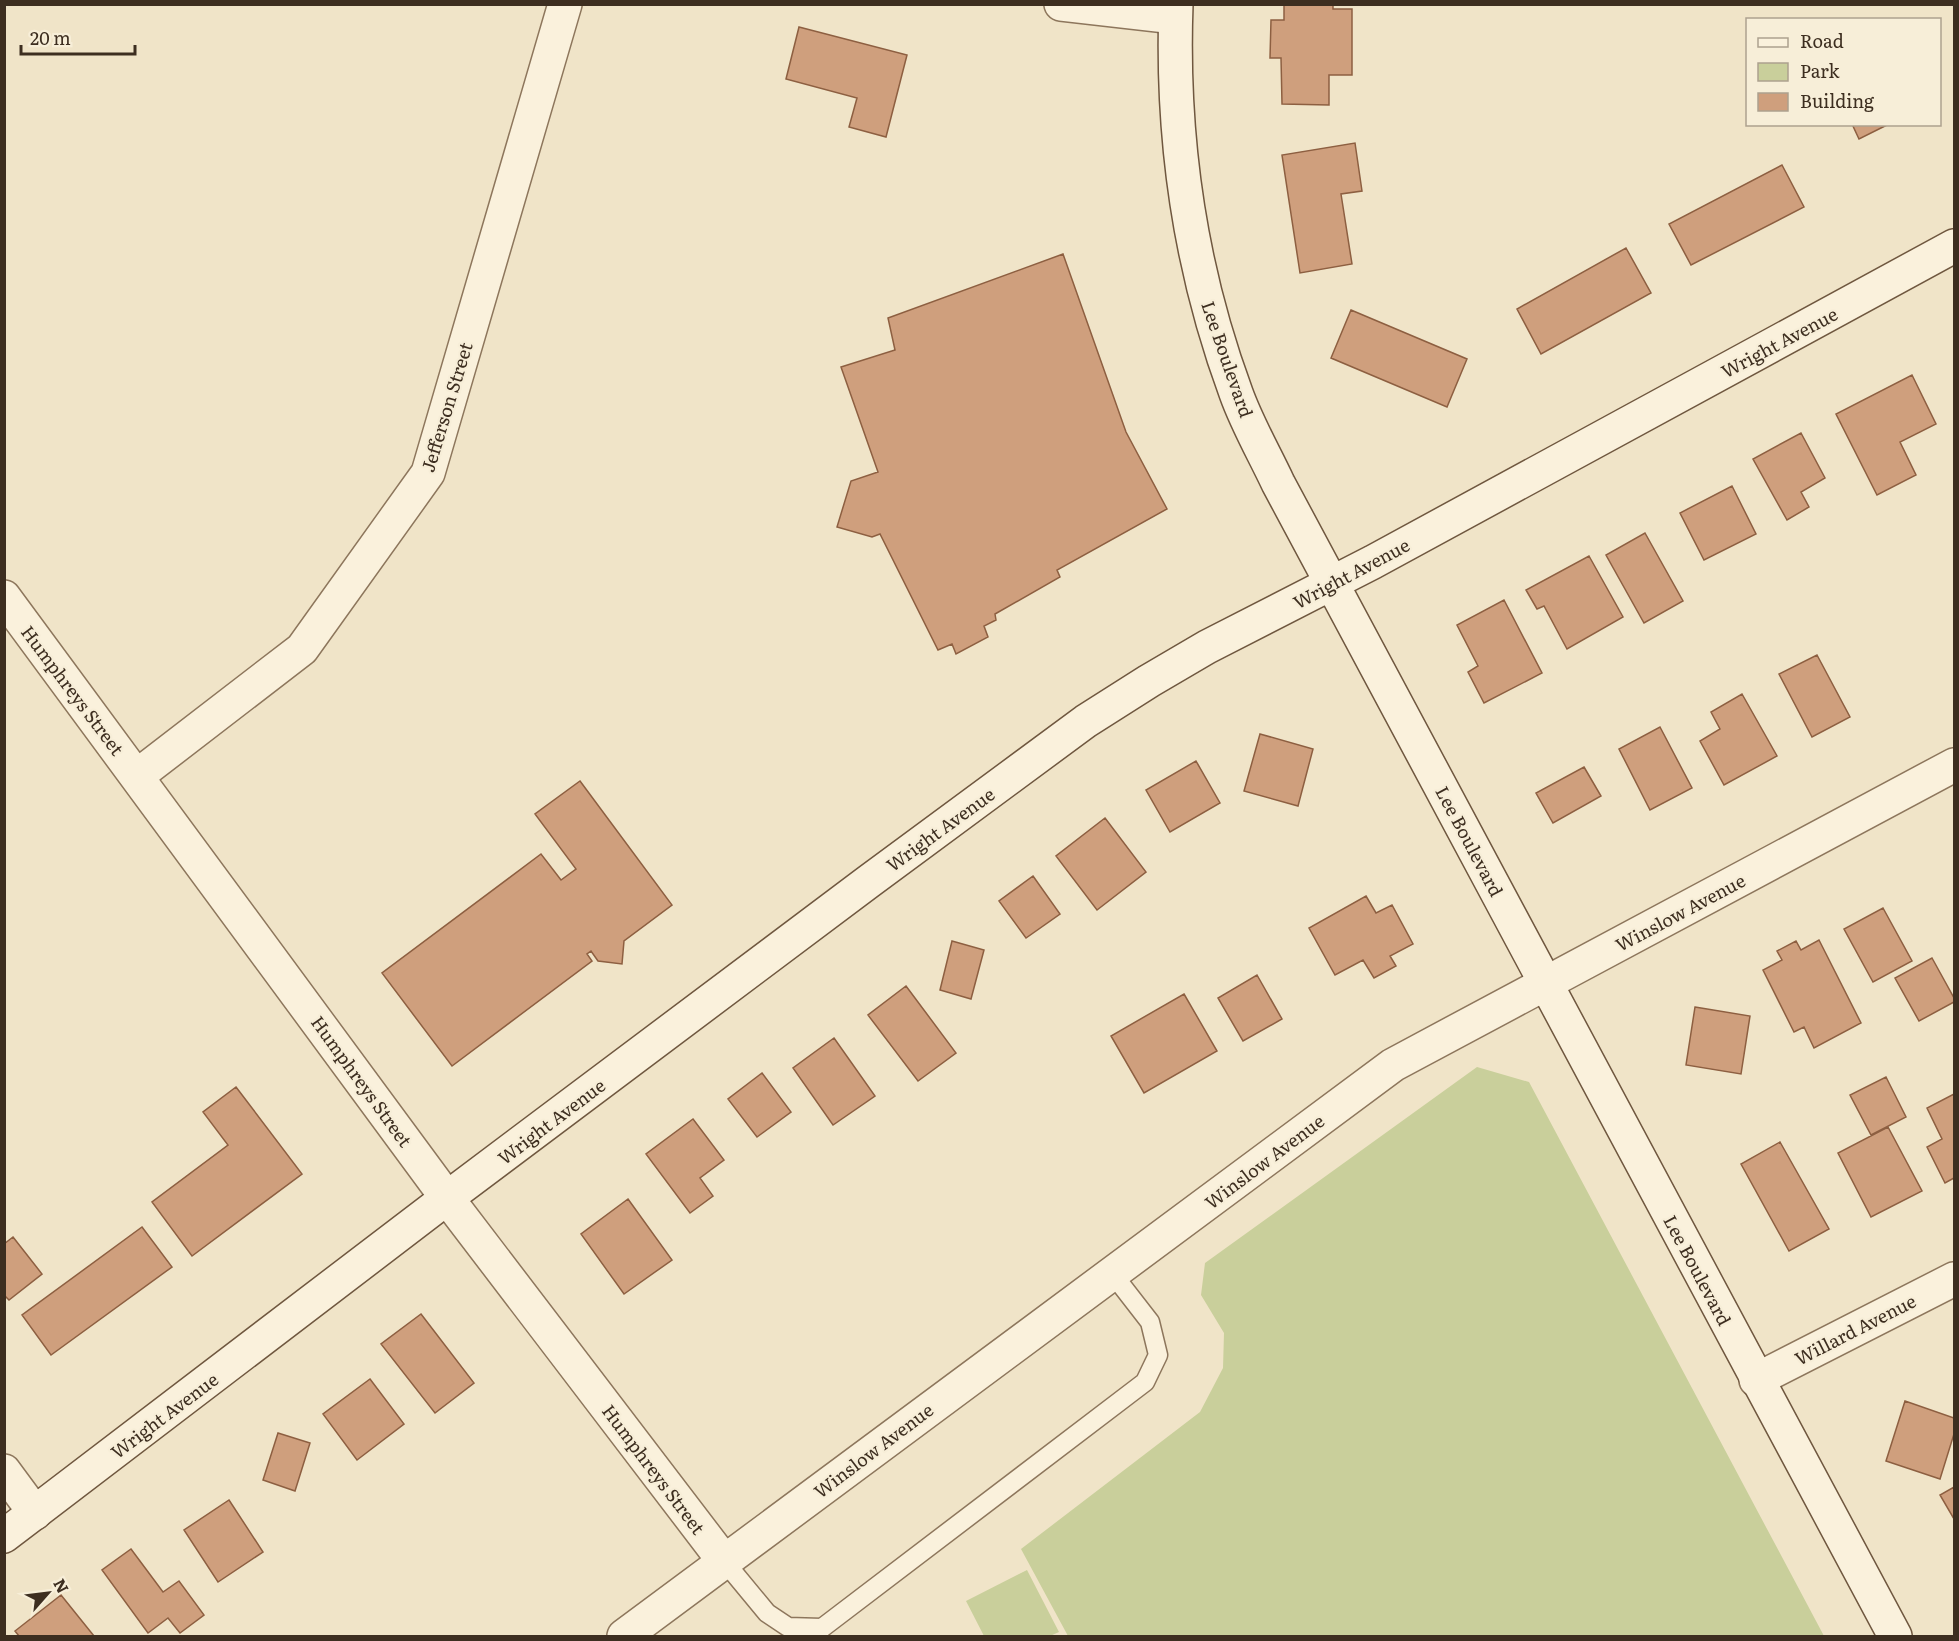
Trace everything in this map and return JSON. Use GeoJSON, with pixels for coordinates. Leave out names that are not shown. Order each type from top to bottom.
{"type":"FeatureCollection","features":[{"type":"Feature","properties":{"kind":"street","name":"Jefferson Street"},"geometry":{"type":"LineString","coordinates":[[137,776],[302,649],[428,473],[565,4]]}},
{"type":"Feature","properties":{"kind":"street"},"geometry":{"type":"LineString","coordinates":[[1061,4],[1175,11]]}},
{"type":"Feature","properties":{"kind":"street","name":"Lee Boulevard"},"geometry":{"type":"LineString","coordinates":[[1175,11],[1177,106],[1182,177],[1193,244],[1207,304],[1236,394],[1278,483],[1894,1636]]}},
{"type":"Feature","properties":{"kind":"street","name":"Wright Avenue"},"geometry":{"type":"LineString","coordinates":[[4,1536],[447,1198],[868,882],[1086,722],[1207,647],[1373,562],[1954,246]]}},
{"type":"Feature","properties":{"kind":"street","name":"Humphreys Street"},"geometry":{"type":"LineString","coordinates":[[4,597],[447,1198],[724,1561]]}},
{"type":"Feature","properties":{"kind":"street","name":"Winslow Avenue"},"geometry":{"type":"LineString","coordinates":[[624,1636],[1393,1065],[1954,765]]}},
{"type":"Feature","properties":{"kind":"street","name":"Willard Avenue"},"geometry":{"type":"LineString","coordinates":[[1756,1380],[1954,1279]]}},
{"type":"Feature","properties":{"kind":"street"},"geometry":{"type":"LineString","coordinates":[[4,1471],[35,1513]]}},
{"type":"Feature","properties":{"kind":"lane"},"geometry":{"type":"LineString","coordinates":[[724,1561],[767,1613],[788,1628],[822,1628],[1145,1382],[1158,1355],[1150,1322],[1112,1273]]}},
{"type":"Feature","properties":{"kind":"green space"},"geometry":{"type":"Polygon","coordinates":[[[1477,1067],[1529,1082],[1824,1636],[1068,1636],[1021,1549],[1200,1412],[1223,1368],[1224,1333],[1201,1295],[1205,1263],[1477,1067]]]}},
{"type":"Feature","properties":{"kind":"green space"},"geometry":{"type":"Polygon","coordinates":[[[1027,1570],[1059,1632],[1050,1636],[984,1636],[966,1601],[1027,1570]]]}},
{"type":"Feature","properties":{"kind":"building"},"geometry":{"type":"Polygon","coordinates":[[[1284,4],[1333,4],[1333,9],[1352,9],[1352,75],[1329,75],[1329,105],[1282,104],[1281,58],[1270,58],[1271,20],[1284,20],[1284,4]]]}},
{"type":"Feature","properties":{"kind":"building"},"geometry":{"type":"Polygon","coordinates":[[[799,27],[907,55],[886,137],[849,127],[857,98],[786,79],[799,27]]]}},
{"type":"Feature","properties":{"kind":"building"},"geometry":{"type":"Polygon","coordinates":[[[1853,126],[1885,126],[1859,139],[1853,126]]]}},
{"type":"Feature","properties":{"kind":"building"},"geometry":{"type":"Polygon","coordinates":[[[1355,143],[1362,191],[1341,194],[1352,264],[1300,273],[1282,155],[1355,143]]]}},
{"type":"Feature","properties":{"kind":"building"},"geometry":{"type":"Polygon","coordinates":[[[1782,165],[1804,207],[1691,265],[1669,224],[1782,165]]]}},
{"type":"Feature","properties":{"kind":"building"},"geometry":{"type":"Polygon","coordinates":[[[1626,248],[1651,293],[1541,354],[1517,309],[1626,248]]]}},
{"type":"Feature","properties":{"kind":"building"},"geometry":{"type":"Polygon","coordinates":[[[1063,254],[1126,432],[1167,509],[1057,570],[1060,577],[995,614],[996,620],[984,626],[988,637],[956,654],[952,644],[938,650],[880,534],[872,537],[837,527],[851,481],[878,472],[841,367],[895,350],[888,318],[1063,254]]]}},
{"type":"Feature","properties":{"kind":"building"},"geometry":{"type":"Polygon","coordinates":[[[1351,310],[1467,359],[1447,407],[1331,358],[1351,310]]]}},
{"type":"Feature","properties":{"kind":"building"},"geometry":{"type":"Polygon","coordinates":[[[1912,375],[1936,424],[1900,442],[1916,475],[1877,495],[1836,414],[1912,375]]]}},
{"type":"Feature","properties":{"kind":"building"},"geometry":{"type":"Polygon","coordinates":[[[1801,433],[1825,478],[1801,492],[1809,507],[1787,520],[1753,459],[1801,433]]]}},
{"type":"Feature","properties":{"kind":"building"},"geometry":{"type":"Polygon","coordinates":[[[1732,486],[1756,534],[1704,560],[1680,513],[1732,486]]]}},
{"type":"Feature","properties":{"kind":"building"},"geometry":{"type":"Polygon","coordinates":[[[1645,533],[1683,601],[1644,623],[1606,555],[1645,533]]]}},
{"type":"Feature","properties":{"kind":"building"},"geometry":{"type":"Polygon","coordinates":[[[1589,556],[1623,617],[1567,649],[1544,606],[1537,609],[1526,590],[1589,556]]]}},
{"type":"Feature","properties":{"kind":"building"},"geometry":{"type":"Polygon","coordinates":[[[1504,600],[1542,673],[1484,703],[1468,672],[1478,666],[1457,625],[1504,600]]]}},
{"type":"Feature","properties":{"kind":"building"},"geometry":{"type":"Polygon","coordinates":[[[1817,655],[1850,717],[1812,737],[1779,674],[1817,655]]]}},
{"type":"Feature","properties":{"kind":"building"},"geometry":{"type":"Polygon","coordinates":[[[1742,694],[1777,756],[1724,785],[1700,741],[1720,729],[1711,712],[1742,694]]]}},
{"type":"Feature","properties":{"kind":"building"},"geometry":{"type":"Polygon","coordinates":[[[1660,727],[1692,788],[1650,810],[1619,749],[1660,727]]]}},
{"type":"Feature","properties":{"kind":"building"},"geometry":{"type":"Polygon","coordinates":[[[1260,734],[1313,749],[1298,806],[1244,791],[1260,734]]]}},
{"type":"Feature","properties":{"kind":"building"},"geometry":{"type":"Polygon","coordinates":[[[1196,761],[1220,803],[1170,832],[1146,790],[1196,761]]]}},
{"type":"Feature","properties":{"kind":"building"},"geometry":{"type":"Polygon","coordinates":[[[1584,767],[1601,796],[1553,823],[1536,793],[1584,767]]]}},
{"type":"Feature","properties":{"kind":"building"},"geometry":{"type":"Polygon","coordinates":[[[580,781],[672,905],[624,941],[622,964],[598,961],[591,951],[587,954],[592,961],[452,1066],[382,973],[541,854],[561,880],[576,869],[535,814],[580,781]]]}},
{"type":"Feature","properties":{"kind":"building"},"geometry":{"type":"Polygon","coordinates":[[[1105,818],[1146,872],[1097,910],[1056,856],[1105,818]]]}},
{"type":"Feature","properties":{"kind":"building"},"geometry":{"type":"Polygon","coordinates":[[[1033,876],[1060,914],[1026,938],[999,901],[1033,876]]]}},
{"type":"Feature","properties":{"kind":"building"},"geometry":{"type":"Polygon","coordinates":[[[1366,896],[1376,913],[1392,905],[1413,944],[1390,956],[1396,966],[1374,978],[1363,960],[1335,975],[1309,928],[1366,896]]]}},
{"type":"Feature","properties":{"kind":"building"},"geometry":{"type":"Polygon","coordinates":[[[1883,908],[1912,961],[1873,982],[1844,929],[1883,908]]]}},
{"type":"Feature","properties":{"kind":"building"},"geometry":{"type":"Polygon","coordinates":[[[1819,940],[1861,1023],[1814,1048],[1804,1027],[1794,1032],[1763,970],[1782,960],[1777,951],[1796,941],[1801,950],[1819,940]]]}},
{"type":"Feature","properties":{"kind":"building"},"geometry":{"type":"Polygon","coordinates":[[[952,941],[984,950],[971,999],[940,990],[952,941]]]}},
{"type":"Feature","properties":{"kind":"building"},"geometry":{"type":"Polygon","coordinates":[[[1932,958],[1954,1002],[1919,1021],[1895,978],[1932,958]]]}},
{"type":"Feature","properties":{"kind":"building"},"geometry":{"type":"Polygon","coordinates":[[[1257,975],[1282,1019],[1243,1041],[1218,998],[1257,975]]]}},
{"type":"Feature","properties":{"kind":"building"},"geometry":{"type":"Polygon","coordinates":[[[906,986],[956,1053],[918,1081],[868,1015],[906,986]]]}},
{"type":"Feature","properties":{"kind":"building"},"geometry":{"type":"Polygon","coordinates":[[[1184,994],[1217,1051],[1144,1093],[1111,1036],[1184,994]]]}},
{"type":"Feature","properties":{"kind":"building"},"geometry":{"type":"Polygon","coordinates":[[[1695,1007],[1750,1016],[1741,1074],[1686,1065],[1695,1007]]]}},
{"type":"Feature","properties":{"kind":"building"},"geometry":{"type":"Polygon","coordinates":[[[834,1038],[875,1096],[833,1125],[793,1068],[834,1038]]]}},
{"type":"Feature","properties":{"kind":"building"},"geometry":{"type":"Polygon","coordinates":[[[762,1073],[791,1112],[757,1137],[728,1099],[762,1073]]]}},
{"type":"Feature","properties":{"kind":"building"},"geometry":{"type":"Polygon","coordinates":[[[1886,1077],[1906,1117],[1871,1135],[1850,1095],[1886,1077]]]}},
{"type":"Feature","properties":{"kind":"building"},"geometry":{"type":"Polygon","coordinates":[[[236,1087],[302,1174],[192,1256],[152,1202],[228,1145],[203,1112],[236,1087]]]}},
{"type":"Feature","properties":{"kind":"building"},"geometry":{"type":"Polygon","coordinates":[[[1954,1094],[1954,1178],[1945,1183],[1927,1147],[1942,1139],[1927,1108],[1954,1094]]]}},
{"type":"Feature","properties":{"kind":"building"},"geometry":{"type":"Polygon","coordinates":[[[693,1119],[724,1160],[700,1178],[713,1196],[690,1213],[646,1154],[693,1119]]]}},
{"type":"Feature","properties":{"kind":"building"},"geometry":{"type":"Polygon","coordinates":[[[1888,1127],[1922,1191],[1871,1217],[1838,1153],[1888,1127]]]}},
{"type":"Feature","properties":{"kind":"building"},"geometry":{"type":"Polygon","coordinates":[[[1780,1142],[1829,1229],[1789,1251],[1741,1164],[1780,1142]]]}},
{"type":"Feature","properties":{"kind":"building"},"geometry":{"type":"Polygon","coordinates":[[[628,1199],[672,1260],[624,1294],[581,1234],[628,1199]]]}},
{"type":"Feature","properties":{"kind":"building"},"geometry":{"type":"Polygon","coordinates":[[[142,1227],[172,1267],[51,1355],[22,1315],[142,1227]]]}},
{"type":"Feature","properties":{"kind":"building"},"geometry":{"type":"Polygon","coordinates":[[[13,1237],[42,1274],[9,1300],[4,1295],[4,1244],[13,1237]]]}},
{"type":"Feature","properties":{"kind":"building"},"geometry":{"type":"Polygon","coordinates":[[[421,1314],[474,1383],[435,1413],[381,1344],[421,1314]]]}},
{"type":"Feature","properties":{"kind":"building"},"geometry":{"type":"Polygon","coordinates":[[[370,1379],[404,1424],[357,1460],[323,1414],[370,1379]]]}},
{"type":"Feature","properties":{"kind":"building"},"geometry":{"type":"Polygon","coordinates":[[[1905,1401],[1954,1418],[1954,1434],[1940,1479],[1886,1461],[1905,1401]]]}},
{"type":"Feature","properties":{"kind":"building"},"geometry":{"type":"Polygon","coordinates":[[[278,1433],[310,1443],[295,1491],[263,1480],[278,1433]]]}},
{"type":"Feature","properties":{"kind":"building"},"geometry":{"type":"Polygon","coordinates":[[[1954,1487],[1954,1519],[1940,1495],[1954,1487]]]}},
{"type":"Feature","properties":{"kind":"building"},"geometry":{"type":"Polygon","coordinates":[[[229,1500],[263,1552],[218,1582],[184,1530],[229,1500]]]}},
{"type":"Feature","properties":{"kind":"building"},"geometry":{"type":"Polygon","coordinates":[[[131,1549],[163,1592],[179,1581],[204,1615],[180,1633],[168,1618],[148,1633],[102,1570],[131,1549]]]}},
{"type":"Feature","properties":{"kind":"building"},"geometry":{"type":"Polygon","coordinates":[[[61,1595],[94,1636],[19,1636],[15,1631],[61,1595]]]}}]}
